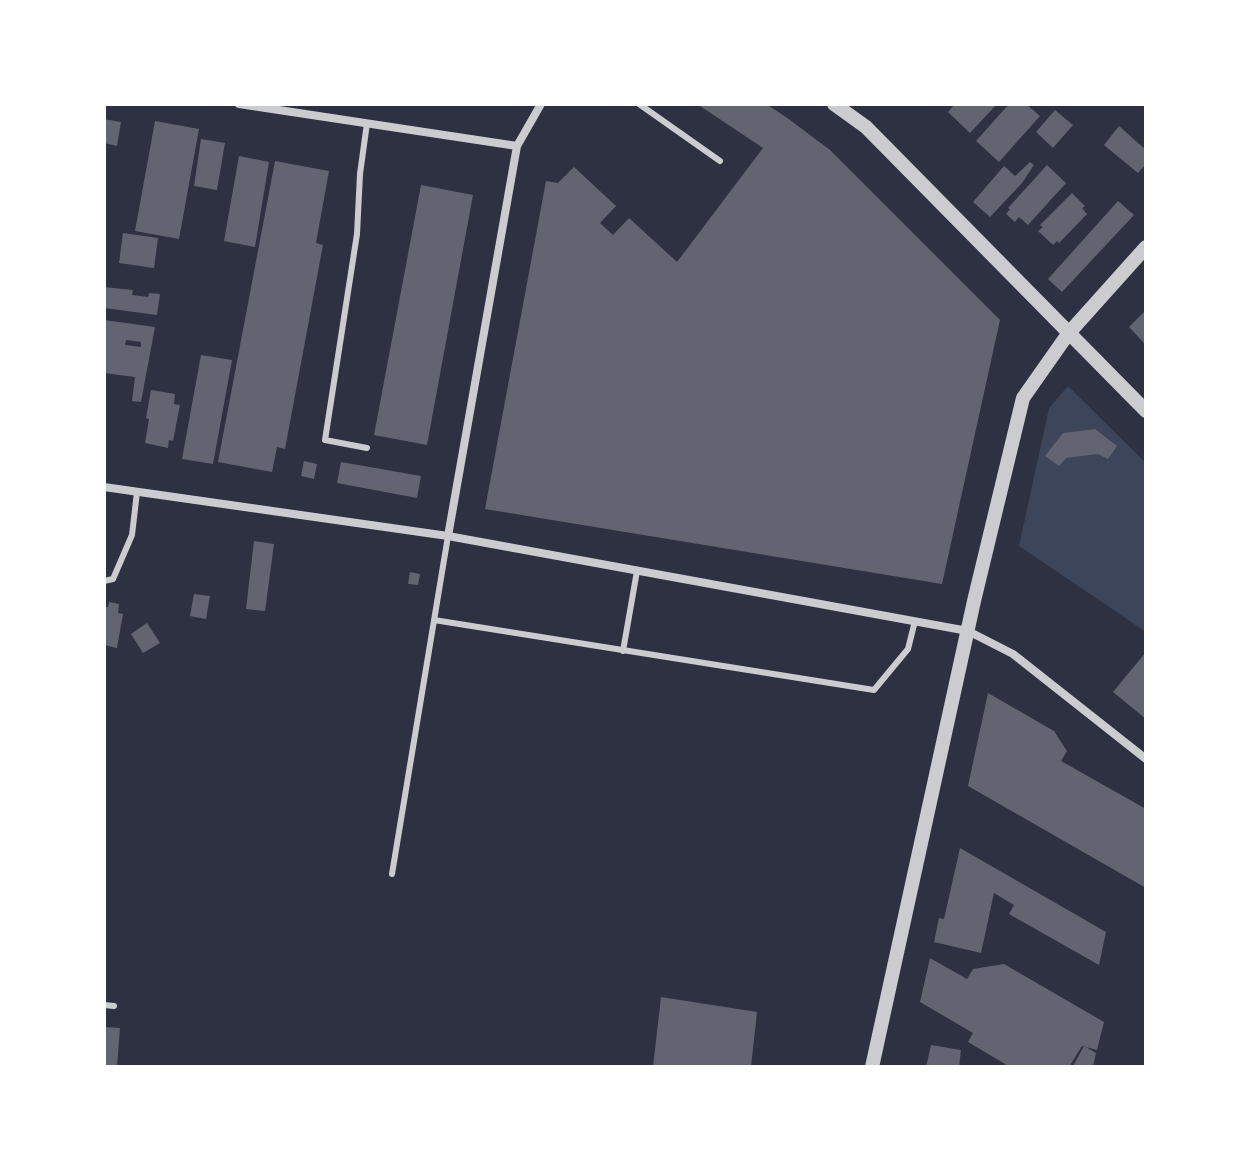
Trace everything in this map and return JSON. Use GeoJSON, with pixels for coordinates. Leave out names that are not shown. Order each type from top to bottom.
{"type":"FeatureCollection","features":[{"type":"Feature","properties":{"kind":"street"},"geometry":{"type":"LineString","coordinates":[[239,104],[517,146]]}},
{"type":"Feature","properties":{"kind":"street"},"geometry":{"type":"LineString","coordinates":[[448,536],[517,146],[541,104]]}},
{"type":"Feature","properties":{"kind":"street"},"geometry":{"type":"LineString","coordinates":[[834,104],[866,127],[1146,411]]}},
{"type":"Feature","properties":{"kind":"street"},"geometry":{"type":"LineString","coordinates":[[872,1067],[1023,398],[1068,334],[1146,247]]}},
{"type":"Feature","properties":{"kind":"street"},"geometry":{"type":"LineString","coordinates":[[104,487],[448,536],[968,631],[1013,654],[1146,759]]}},
{"type":"Feature","properties":{"kind":"lane"},"geometry":{"type":"LineString","coordinates":[[639,104],[720,161]]}},
{"type":"Feature","properties":{"kind":"lane"},"geometry":{"type":"LineString","coordinates":[[367,123],[357,234],[325,440],[367,448]]}},
{"type":"Feature","properties":{"kind":"lane"},"geometry":{"type":"LineString","coordinates":[[104,581],[113,579],[132,535],[137,492]]}},
{"type":"Feature","properties":{"kind":"lane"},"geometry":{"type":"LineString","coordinates":[[392,874],[448,536]]}},
{"type":"Feature","properties":{"kind":"lane"},"geometry":{"type":"LineString","coordinates":[[623,651],[637,571]]}},
{"type":"Feature","properties":{"kind":"lane"},"geometry":{"type":"LineString","coordinates":[[434,620],[874,690],[908,649],[915,621]]}},
{"type":"Feature","properties":{"kind":"lane"},"geometry":{"type":"LineString","coordinates":[[104,1005],[114,1006]]}},
{"type":"Feature","properties":{"kind":"shaded area"},"geometry":{"type":"Polygon","coordinates":[[[1068,386],[1146,463],[1146,632],[1019,546],[1049,408],[1068,386]]]}},
{"type":"Feature","properties":{"kind":"building"},"geometry":{"type":"Polygon","coordinates":[[[697,104],[766,104],[786,117],[830,150],[1000,320],[942,584],[485,509],[546,181],[558,183],[574,167],[616,206],[600,223],[613,235],[629,218],[677,262],[763,148],[697,104]]]}},
{"type":"Feature","properties":{"kind":"building"},"geometry":{"type":"Polygon","coordinates":[[[955,104],[997,104],[970,133],[948,112],[955,104]]]}},
{"type":"Feature","properties":{"kind":"building"},"geometry":{"type":"Polygon","coordinates":[[[1009,104],[1026,104],[1040,116],[999,162],[976,141],[1009,104]]]}},
{"type":"Feature","properties":{"kind":"building"},"geometry":{"type":"Polygon","coordinates":[[[1055,110],[1073,125],[1053,148],[1036,132],[1055,110]]]}},
{"type":"Feature","properties":{"kind":"building"},"geometry":{"type":"Polygon","coordinates":[[[104,119],[121,122],[117,146],[104,143],[104,119]]]}},
{"type":"Feature","properties":{"kind":"building"},"geometry":{"type":"Polygon","coordinates":[[[155,121],[199,129],[179,239],[135,231],[155,121]]]}},
{"type":"Feature","properties":{"kind":"building"},"geometry":{"type":"Polygon","coordinates":[[[1119,126],[1146,150],[1146,164],[1138,173],[1104,145],[1119,126]]]}},
{"type":"Feature","properties":{"kind":"building"},"geometry":{"type":"Polygon","coordinates":[[[201,139],[225,143],[217,190],[194,186],[201,139]]]}},
{"type":"Feature","properties":{"kind":"building"},"geometry":{"type":"Polygon","coordinates":[[[239,156],[269,162],[255,247],[224,241],[239,156]]]}},
{"type":"Feature","properties":{"kind":"building"},"geometry":{"type":"Polygon","coordinates":[[[275,161],[329,171],[316,243],[323,245],[285,449],[277,447],[272,472],[218,462],[275,161]]]}},
{"type":"Feature","properties":{"kind":"building"},"geometry":{"type":"Polygon","coordinates":[[[1030,162],[1034,165],[1022,183],[990,217],[973,202],[1004,166],[1015,176],[1030,162]]]}},
{"type":"Feature","properties":{"kind":"building"},"geometry":{"type":"Polygon","coordinates":[[[1047,165],[1066,183],[1028,225],[1019,217],[1015,222],[1006,214],[1008,208],[1047,165]]]}},
{"type":"Feature","properties":{"kind":"building"},"geometry":{"type":"Polygon","coordinates":[[[421,185],[473,195],[427,445],[374,435],[421,185]]]}},
{"type":"Feature","properties":{"kind":"building"},"geometry":{"type":"Polygon","coordinates":[[[1072,193],[1085,206],[1082,208],[1087,214],[1059,243],[1057,241],[1053,245],[1038,231],[1043,227],[1040,225],[1072,193]]]}},
{"type":"Feature","properties":{"kind":"building"},"geometry":{"type":"Polygon","coordinates":[[[1118,201],[1134,215],[1062,292],[1048,279],[1118,201]]]}},
{"type":"Feature","properties":{"kind":"building"},"geometry":{"type":"Polygon","coordinates":[[[123,233],[158,238],[154,268],[119,263],[123,233]]]}},
{"type":"Feature","properties":{"kind":"building"},"geometry":{"type":"Polygon","coordinates":[[[104,287],[133,290],[132,295],[148,297],[149,293],[160,294],[157,315],[104,308],[104,287]]]}},
{"type":"Feature","properties":{"kind":"building"},"geometry":{"type":"Polygon","coordinates":[[[1146,310],[1146,342],[1144,343],[1129,327],[1146,310]]]}},
{"type":"Feature","properties":{"kind":"building"},"geometry":{"type":"Polygon","coordinates":[[[104,320],[155,327],[141,402],[132,401],[135,377],[104,373],[104,320]],[[126,340],[125,345],[141,347],[141,342],[126,340]]]}},
{"type":"Feature","properties":{"kind":"building"},"geometry":{"type":"Polygon","coordinates":[[[201,355],[232,360],[213,464],[182,459],[201,355]]]}},
{"type":"Feature","properties":{"kind":"building"},"geometry":{"type":"Polygon","coordinates":[[[151,390],[175,394],[174,404],[180,405],[173,441],[169,440],[168,448],[145,443],[151,390]]]}},
{"type":"Feature","properties":{"kind":"building"},"geometry":{"type":"Polygon","coordinates":[[[1095,429],[1117,446],[1108,459],[1098,454],[1066,458],[1059,466],[1045,456],[1063,433],[1095,429]]]}},
{"type":"Feature","properties":{"kind":"building"},"geometry":{"type":"Polygon","coordinates":[[[304,461],[317,464],[314,479],[301,476],[304,461]]]}},
{"type":"Feature","properties":{"kind":"building"},"geometry":{"type":"Polygon","coordinates":[[[341,462],[421,476],[417,498],[337,483],[341,462]]]}},
{"type":"Feature","properties":{"kind":"building"},"geometry":{"type":"Polygon","coordinates":[[[254,541],[274,544],[265,611],[246,609],[254,541]]]}},
{"type":"Feature","properties":{"kind":"building"},"geometry":{"type":"Polygon","coordinates":[[[410,572],[420,574],[418,585],[408,584],[410,572]]]}},
{"type":"Feature","properties":{"kind":"building"},"geometry":{"type":"Polygon","coordinates":[[[194,594],[210,596],[206,619],[190,616],[194,594]]]}},
{"type":"Feature","properties":{"kind":"building"},"geometry":{"type":"Polygon","coordinates":[[[109,602],[119,604],[118,613],[123,614],[117,648],[104,645],[104,607],[108,607],[109,602]]]}},
{"type":"Feature","properties":{"kind":"building"},"geometry":{"type":"Polygon","coordinates":[[[147,623],[160,643],[143,653],[131,634],[147,623]]]}},
{"type":"Feature","properties":{"kind":"building"},"geometry":{"type":"Polygon","coordinates":[[[1146,652],[1146,719],[1113,692],[1146,652]]]}},
{"type":"Feature","properties":{"kind":"building"},"geometry":{"type":"Polygon","coordinates":[[[988,693],[1054,731],[1067,751],[1061,761],[1146,809],[1146,888],[968,786],[988,693]]]}},
{"type":"Feature","properties":{"kind":"building"},"geometry":{"type":"Polygon","coordinates":[[[960,848],[1106,932],[1099,965],[1009,914],[1014,905],[994,893],[981,953],[934,942],[939,918],[944,919],[960,848]]]}},
{"type":"Feature","properties":{"kind":"building"},"geometry":{"type":"Polygon","coordinates":[[[930,958],[967,979],[973,969],[1004,964],[1104,1022],[1097,1050],[1082,1046],[1069,1067],[1010,1067],[968,1042],[973,1033],[920,1002],[930,958]]]}},
{"type":"Feature","properties":{"kind":"building"},"geometry":{"type":"Polygon","coordinates":[[[661,997],[757,1012],[751,1067],[653,1067],[661,997]]]}},
{"type":"Feature","properties":{"kind":"building"},"geometry":{"type":"Polygon","coordinates":[[[104,1027],[120,1028],[117,1067],[104,1067],[104,1027]]]}},
{"type":"Feature","properties":{"kind":"building"},"geometry":{"type":"Polygon","coordinates":[[[931,1045],[961,1050],[959,1067],[926,1067],[931,1045]]]}},
{"type":"Feature","properties":{"kind":"building"},"geometry":{"type":"Polygon","coordinates":[[[1084,1046],[1096,1053],[1093,1067],[1073,1066],[1084,1046]]]}}]}
